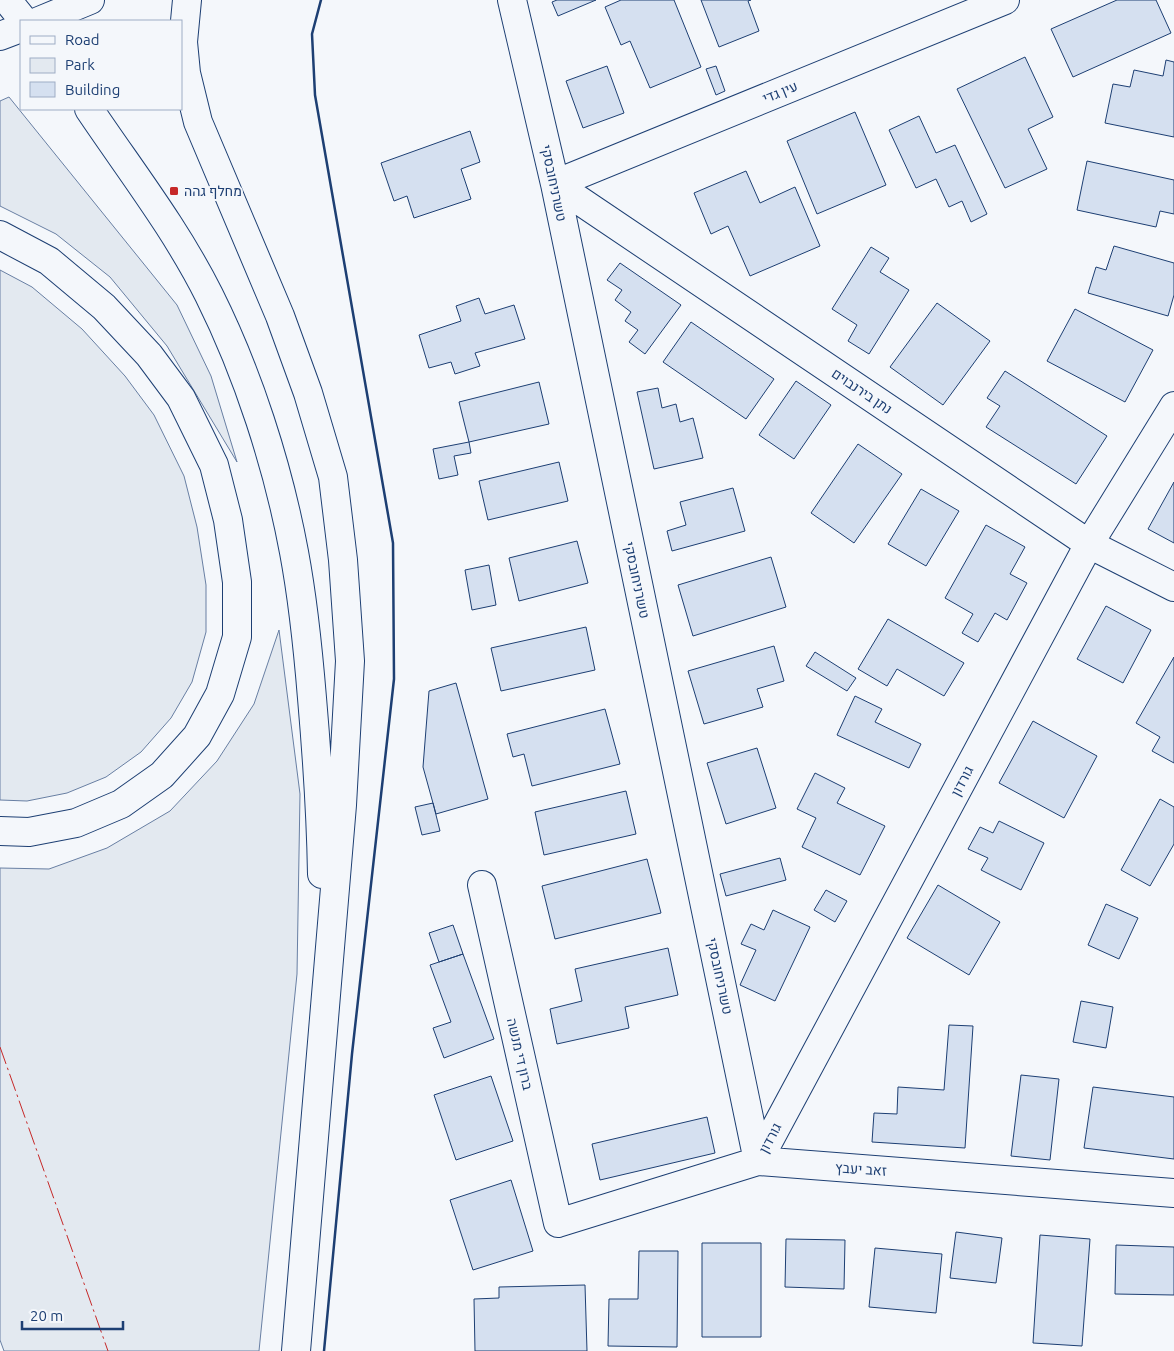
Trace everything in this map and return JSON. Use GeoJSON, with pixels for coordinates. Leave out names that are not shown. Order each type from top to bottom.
{"type":"FeatureCollection","features":[{"type":"Feature","properties":{"kind":"main road"},"geometry":{"type":"LineString","coordinates":[[7,0],[23,20]]}},
{"type":"Feature","properties":{"kind":"main road"},"geometry":{"type":"LineString","coordinates":[[41,20],[90,0]]}},
{"type":"Feature","properties":{"kind":"main road"},"geometry":{"type":"LineString","coordinates":[[187,0],[183,42],[186,72],[198,122],[280,316],[308,393],[333,477],[344,560],[350,661],[342,805],[296,1351]]}},
{"type":"Feature","properties":{"kind":"main road","name":"טשרניחובסקי"},"geometry":{"type":"LineString","coordinates":[[512,0],[555,184],[758,1161]]}},
{"type":"Feature","properties":{"kind":"main road","name":"עין גדי"},"geometry":{"type":"LineString","coordinates":[[555,184],[1005,0]]}},
{"type":"Feature","properties":{"kind":"main road"},"geometry":{"type":"LineString","coordinates":[[0,36],[20,28]]}},
{"type":"Feature","properties":{"kind":"main road"},"geometry":{"type":"LineString","coordinates":[[90,110],[178,239],[209,296],[243,373],[274,465],[294,551],[306,628],[315,729],[322,858],[322,1036]]}},
{"type":"Feature","properties":{"kind":"main road","name":"נתן בירנבוים"},"geometry":{"type":"LineString","coordinates":[[555,184],[1089,544],[1174,586]]}},
{"type":"Feature","properties":{"kind":"main road"},"geometry":{"type":"LineString","coordinates":[[0,235],[49,261],[104,306],[149,356],[181,398],[214,465],[228,520],[237,582],[237,637],[220,694],[197,736],[162,775],[121,804],[76,823],[30,832],[0,831]]}},
{"type":"Feature","properties":{"kind":"main road","name":"גורדון"},"geometry":{"type":"LineString","coordinates":[[758,1161],[1089,544],[1174,406]]}},
{"type":"Feature","properties":{"kind":"main road","name":"ברון די מנשה"},"geometry":{"type":"LineString","coordinates":[[482,886],[558,1223]]}},
{"type":"Feature","properties":{"kind":"main road","name":"זאב יעבץ"},"geometry":{"type":"LineString","coordinates":[[558,1223],[758,1161],[1174,1193]]}},
{"type":"Feature","properties":{"kind":"green space"},"geometry":{"type":"Polygon","coordinates":[[[9,97],[177,305],[211,376],[237,462],[167,346],[110,277],[56,234],[0,206],[0,101],[9,97]]]}},
{"type":"Feature","properties":{"kind":"green space"},"geometry":{"type":"Polygon","coordinates":[[[0,270],[32,287],[82,329],[125,376],[154,415],[184,476],[197,527],[206,585],[206,632],[192,682],[171,718],[141,752],[106,777],[67,793],[27,801],[0,800],[0,270]]]}},
{"type":"Feature","properties":{"kind":"green space"},"geometry":{"type":"Polygon","coordinates":[[[279,630],[300,794],[297,974],[259,1351],[4,1351],[0,1340],[0,868],[49,869],[107,848],[170,811],[217,761],[254,704],[279,630]]]}},
{"type":"Feature","properties":{"kind":"building"},"geometry":{"type":"Polygon","coordinates":[[[557,0],[596,0],[558,16],[552,2],[557,0]]]}},
{"type":"Feature","properties":{"kind":"building"},"geometry":{"type":"Polygon","coordinates":[[[621,0],[674,0],[701,67],[650,88],[630,41],[621,45],[605,7],[621,0]]]}},
{"type":"Feature","properties":{"kind":"building"},"geometry":{"type":"Polygon","coordinates":[[[701,0],[751,0],[748,1],[759,31],[719,47],[701,0]]]}},
{"type":"Feature","properties":{"kind":"building"},"geometry":{"type":"Polygon","coordinates":[[[1117,0],[1156,0],[1171,33],[1073,77],[1051,29],[1117,0]]]}},
{"type":"Feature","properties":{"kind":"building"},"geometry":{"type":"Polygon","coordinates":[[[1025,57],[1053,117],[1028,129],[1047,169],[1005,188],[957,89],[1025,57]]]}},
{"type":"Feature","properties":{"kind":"building"},"geometry":{"type":"Polygon","coordinates":[[[1166,60],[1174,62],[1174,137],[1105,123],[1113,84],[1130,87],[1134,70],[1163,76],[1166,60]]]}},
{"type":"Feature","properties":{"kind":"building"},"geometry":{"type":"Polygon","coordinates":[[[607,66],[624,113],[583,128],[566,81],[607,66]]]}},
{"type":"Feature","properties":{"kind":"building"},"geometry":{"type":"Polygon","coordinates":[[[716,66],[725,91],[716,95],[706,69],[716,66]]]}},
{"type":"Feature","properties":{"kind":"building"},"geometry":{"type":"Polygon","coordinates":[[[855,112],[886,185],[817,214],[787,141],[855,112]]]}},
{"type":"Feature","properties":{"kind":"building"},"geometry":{"type":"Polygon","coordinates":[[[919,116],[936,153],[955,145],[987,214],[971,222],[962,201],[949,207],[936,179],[916,188],[889,130],[919,116]]]}},
{"type":"Feature","properties":{"kind":"building"},"geometry":{"type":"Polygon","coordinates":[[[470,131],[480,162],[461,169],[471,199],[414,218],[407,196],[394,201],[381,163],[470,131]]]}},
{"type":"Feature","properties":{"kind":"building"},"geometry":{"type":"Polygon","coordinates":[[[1087,161],[1174,180],[1174,214],[1160,211],[1156,227],[1077,210],[1087,161]]]}},
{"type":"Feature","properties":{"kind":"building"},"geometry":{"type":"Polygon","coordinates":[[[746,171],[760,203],[795,187],[820,246],[750,276],[728,226],[711,234],[694,193],[746,171]]]}},
{"type":"Feature","properties":{"kind":"building"},"geometry":{"type":"Polygon","coordinates":[[[1114,246],[1174,263],[1174,295],[1168,316],[1088,293],[1096,267],[1106,270],[1114,246]]]}},
{"type":"Feature","properties":{"kind":"building"},"geometry":{"type":"Polygon","coordinates":[[[871,247],[889,258],[880,272],[909,290],[869,354],[848,341],[857,325],[832,309],[871,247]]]}},
{"type":"Feature","properties":{"kind":"building"},"geometry":{"type":"Polygon","coordinates":[[[620,263],[681,305],[645,354],[629,342],[638,330],[625,321],[631,312],[615,300],[622,290],[607,280],[620,263]]]}},
{"type":"Feature","properties":{"kind":"building"},"geometry":{"type":"Polygon","coordinates":[[[479,298],[485,314],[514,305],[525,339],[475,353],[480,366],[455,374],[451,362],[429,368],[419,335],[461,321],[456,306],[479,298]]]}},
{"type":"Feature","properties":{"kind":"building"},"geometry":{"type":"Polygon","coordinates":[[[937,303],[990,341],[943,405],[890,367],[937,303]]]}},
{"type":"Feature","properties":{"kind":"building"},"geometry":{"type":"Polygon","coordinates":[[[1075,309],[1153,350],[1125,402],[1047,361],[1075,309]]]}},
{"type":"Feature","properties":{"kind":"building"},"geometry":{"type":"Polygon","coordinates":[[[691,322],[774,379],[746,419],[663,362],[691,322]]]}},
{"type":"Feature","properties":{"kind":"building"},"geometry":{"type":"Polygon","coordinates":[[[1005,371],[1107,436],[1076,484],[986,427],[1000,406],[987,398],[1005,371]]]}},
{"type":"Feature","properties":{"kind":"building"},"geometry":{"type":"Polygon","coordinates":[[[796,381],[831,405],[794,459],[759,435],[796,381]]]}},
{"type":"Feature","properties":{"kind":"building"},"geometry":{"type":"Polygon","coordinates":[[[539,382],[549,424],[469,442],[459,402],[539,382]]]}},
{"type":"Feature","properties":{"kind":"building"},"geometry":{"type":"Polygon","coordinates":[[[658,388],[662,408],[676,404],[680,422],[693,418],[703,458],[654,469],[637,392],[658,388]]]}},
{"type":"Feature","properties":{"kind":"building"},"geometry":{"type":"Polygon","coordinates":[[[469,442],[471,453],[454,456],[458,475],[439,479],[433,449],[469,442]]]}},
{"type":"Feature","properties":{"kind":"building"},"geometry":{"type":"Polygon","coordinates":[[[858,444],[902,474],[854,543],[811,513],[858,444]]]}},
{"type":"Feature","properties":{"kind":"building"},"geometry":{"type":"Polygon","coordinates":[[[559,462],[568,501],[488,520],[479,481],[559,462]]]}},
{"type":"Feature","properties":{"kind":"building"},"geometry":{"type":"Polygon","coordinates":[[[1174,482],[1174,543],[1148,529],[1174,482]]]}},
{"type":"Feature","properties":{"kind":"building"},"geometry":{"type":"Polygon","coordinates":[[[733,488],[745,531],[672,551],[667,531],[686,525],[680,502],[733,488]]]}},
{"type":"Feature","properties":{"kind":"building"},"geometry":{"type":"Polygon","coordinates":[[[921,489],[959,511],[926,566],[888,544],[921,489]]]}},
{"type":"Feature","properties":{"kind":"building"},"geometry":{"type":"Polygon","coordinates":[[[986,525],[1025,547],[1010,574],[1027,583],[1007,620],[995,613],[978,642],[962,633],[973,614],[945,598],[986,525]]]}},
{"type":"Feature","properties":{"kind":"building"},"geometry":{"type":"Polygon","coordinates":[[[577,541],[588,583],[519,601],[509,558],[577,541]]]}},
{"type":"Feature","properties":{"kind":"building"},"geometry":{"type":"Polygon","coordinates":[[[771,557],[786,607],[693,636],[678,585],[771,557]]]}},
{"type":"Feature","properties":{"kind":"building"},"geometry":{"type":"Polygon","coordinates":[[[489,565],[496,605],[472,610],[465,570],[489,565]]]}},
{"type":"Feature","properties":{"kind":"building"},"geometry":{"type":"Polygon","coordinates":[[[1106,606],[1151,630],[1123,683],[1077,659],[1106,606]]]}},
{"type":"Feature","properties":{"kind":"building"},"geometry":{"type":"Polygon","coordinates":[[[888,619],[964,663],[944,696],[897,669],[887,686],[858,669],[888,619]]]}},
{"type":"Feature","properties":{"kind":"building"},"geometry":{"type":"Polygon","coordinates":[[[586,627],[595,670],[501,691],[491,648],[586,627]]]}},
{"type":"Feature","properties":{"kind":"building"},"geometry":{"type":"Polygon","coordinates":[[[774,646],[784,681],[757,689],[763,707],[704,724],[688,671],[774,646]]]}},
{"type":"Feature","properties":{"kind":"building"},"geometry":{"type":"Polygon","coordinates":[[[815,652],[856,678],[847,691],[806,666],[815,652]]]}},
{"type":"Feature","properties":{"kind":"building"},"geometry":{"type":"Polygon","coordinates":[[[1174,657],[1174,763],[1152,751],[1160,737],[1136,723],[1174,657]]]}},
{"type":"Feature","properties":{"kind":"building"},"geometry":{"type":"Polygon","coordinates":[[[456,683],[488,799],[436,814],[423,767],[429,691],[456,683]]]}},
{"type":"Feature","properties":{"kind":"building"},"geometry":{"type":"Polygon","coordinates":[[[855,696],[882,709],[875,722],[921,744],[909,768],[837,735],[855,696]]]}},
{"type":"Feature","properties":{"kind":"building"},"geometry":{"type":"Polygon","coordinates":[[[605,709],[620,764],[532,786],[524,754],[513,757],[507,734],[605,709]]]}},
{"type":"Feature","properties":{"kind":"building"},"geometry":{"type":"Polygon","coordinates":[[[1033,721],[1097,756],[1064,818],[999,783],[1033,721]]]}},
{"type":"Feature","properties":{"kind":"building"},"geometry":{"type":"Polygon","coordinates":[[[757,748],[776,808],[726,824],[707,763],[757,748]]]}},
{"type":"Feature","properties":{"kind":"building"},"geometry":{"type":"Polygon","coordinates":[[[815,773],[845,788],[837,803],[885,826],[860,875],[802,847],[816,818],[797,809],[815,773]]]}},
{"type":"Feature","properties":{"kind":"building"},"geometry":{"type":"Polygon","coordinates":[[[626,791],[636,834],[544,855],[535,812],[626,791]]]}},
{"type":"Feature","properties":{"kind":"building"},"geometry":{"type":"Polygon","coordinates":[[[1160,799],[1174,807],[1174,844],[1150,886],[1121,870],[1160,799]]]}},
{"type":"Feature","properties":{"kind":"building"},"geometry":{"type":"Polygon","coordinates":[[[433,803],[440,831],[422,835],[415,807],[433,803]]]}},
{"type":"Feature","properties":{"kind":"building"},"geometry":{"type":"Polygon","coordinates":[[[999,821],[1044,843],[1021,890],[981,870],[988,858],[968,849],[980,827],[993,833],[999,821]]]}},
{"type":"Feature","properties":{"kind":"building"},"geometry":{"type":"Polygon","coordinates":[[[780,858],[786,880],[726,896],[720,874],[780,858]]]}},
{"type":"Feature","properties":{"kind":"building"},"geometry":{"type":"Polygon","coordinates":[[[647,859],[661,913],[555,939],[542,886],[647,859]]]}},
{"type":"Feature","properties":{"kind":"building"},"geometry":{"type":"Polygon","coordinates":[[[938,885],[1000,922],[969,975],[907,938],[938,885]]]}},
{"type":"Feature","properties":{"kind":"building"},"geometry":{"type":"Polygon","coordinates":[[[826,890],[847,901],[835,922],[814,910],[826,890]]]}},
{"type":"Feature","properties":{"kind":"building"},"geometry":{"type":"Polygon","coordinates":[[[1106,904],[1138,918],[1119,959],[1088,945],[1106,904]]]}},
{"type":"Feature","properties":{"kind":"building"},"geometry":{"type":"Polygon","coordinates":[[[773,910],[810,927],[775,1001],[740,985],[756,950],[741,944],[751,924],[764,930],[773,910]]]}},
{"type":"Feature","properties":{"kind":"building"},"geometry":{"type":"Polygon","coordinates":[[[453,925],[463,954],[439,962],[429,933],[453,925]]]}},
{"type":"Feature","properties":{"kind":"building"},"geometry":{"type":"Polygon","coordinates":[[[668,948],[678,995],[625,1007],[629,1028],[557,1044],[550,1009],[582,1001],[575,969],[668,948]]]}},
{"type":"Feature","properties":{"kind":"building"},"geometry":{"type":"Polygon","coordinates":[[[463,954],[494,1039],[444,1058],[433,1028],[451,1022],[430,965],[463,954]]]}},
{"type":"Feature","properties":{"kind":"building"},"geometry":{"type":"Polygon","coordinates":[[[1081,1001],[1113,1007],[1106,1048],[1073,1042],[1081,1001]]]}},
{"type":"Feature","properties":{"kind":"building"},"geometry":{"type":"Polygon","coordinates":[[[949,1025],[973,1026],[965,1148],[872,1142],[874,1113],[897,1114],[898,1087],[944,1090],[949,1025]]]}},
{"type":"Feature","properties":{"kind":"building"},"geometry":{"type":"Polygon","coordinates":[[[1021,1075],[1059,1079],[1050,1160],[1011,1156],[1021,1075]]]}},
{"type":"Feature","properties":{"kind":"building"},"geometry":{"type":"Polygon","coordinates":[[[491,1076],[513,1141],[456,1160],[434,1095],[491,1076]]]}},
{"type":"Feature","properties":{"kind":"building"},"geometry":{"type":"Polygon","coordinates":[[[1093,1087],[1174,1097],[1174,1159],[1084,1148],[1093,1087]]]}},
{"type":"Feature","properties":{"kind":"building"},"geometry":{"type":"Polygon","coordinates":[[[707,1117],[715,1153],[600,1180],[592,1144],[707,1117]]]}},
{"type":"Feature","properties":{"kind":"building"},"geometry":{"type":"Polygon","coordinates":[[[511,1180],[533,1251],[473,1270],[450,1200],[511,1180]]]}},
{"type":"Feature","properties":{"kind":"building"},"geometry":{"type":"Polygon","coordinates":[[[956,1232],[1002,1238],[996,1283],[950,1278],[956,1232]]]}},
{"type":"Feature","properties":{"kind":"building"},"geometry":{"type":"Polygon","coordinates":[[[1040,1235],[1090,1239],[1082,1346],[1033,1343],[1040,1235]]]}},
{"type":"Feature","properties":{"kind":"building"},"geometry":{"type":"Polygon","coordinates":[[[786,1239],[845,1240],[844,1289],[785,1287],[786,1239]]]}},
{"type":"Feature","properties":{"kind":"building"},"geometry":{"type":"Polygon","coordinates":[[[702,1243],[761,1243],[761,1337],[702,1337],[702,1243]]]}},
{"type":"Feature","properties":{"kind":"building"},"geometry":{"type":"Polygon","coordinates":[[[1116,1245],[1174,1247],[1174,1295],[1115,1294],[1116,1245]]]}},
{"type":"Feature","properties":{"kind":"building"},"geometry":{"type":"Polygon","coordinates":[[[875,1248],[942,1254],[936,1313],[869,1307],[875,1248]]]}},
{"type":"Feature","properties":{"kind":"building"},"geometry":{"type":"Polygon","coordinates":[[[639,1251],[678,1251],[677,1347],[608,1346],[609,1299],[638,1299],[639,1251]]]}},
{"type":"Feature","properties":{"kind":"building"},"geometry":{"type":"Polygon","coordinates":[[[585,1285],[587,1351],[475,1351],[474,1299],[499,1298],[499,1287],[585,1285]]]}},
{"type":"Feature","properties":{"kind":"wall"},"geometry":{"type":"LineString","coordinates":[[321,0],[312,34],[315,95],[393,543],[394,679],[352,1054],[324,1351]]}},
{"type":"Feature","properties":{"kind":"power"},"geometry":{"type":"LineString","coordinates":[[0,1047],[108,1351]]}},
{"type":"Feature","properties":{"kind":"place","name":"מחלף גהה"},"geometry":{"type":"Point","coordinates":[174,191]}}]}
